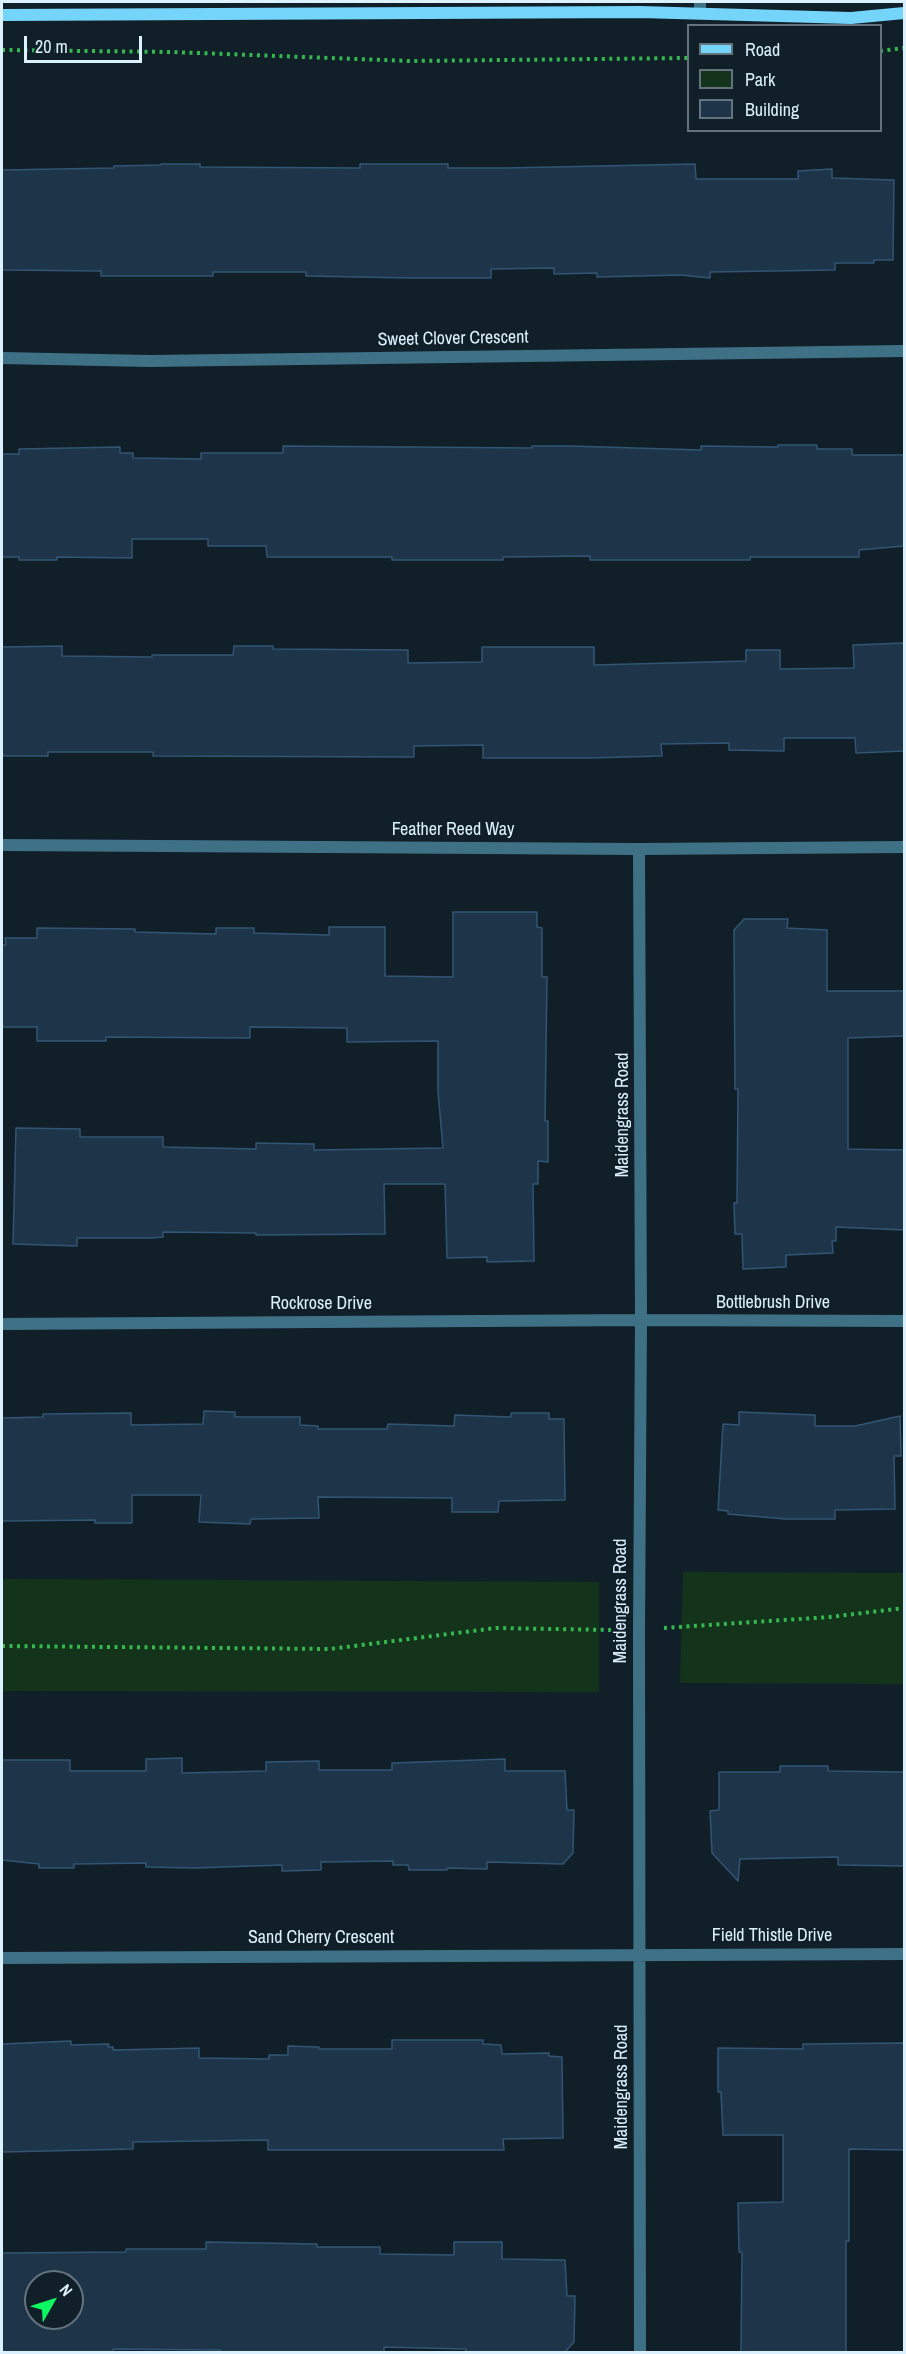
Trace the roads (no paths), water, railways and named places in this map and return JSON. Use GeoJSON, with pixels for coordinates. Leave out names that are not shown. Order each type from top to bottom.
{"type":"FeatureCollection","features":[{"type":"Feature","properties":{"kind":"main road"},"geometry":{"type":"LineString","coordinates":[[2,15],[700,7],[851,18],[904,13]]}},
{"type":"Feature","properties":{"kind":"street","name":"Sweet Clover Crescent"},"geometry":{"type":"LineString","coordinates":[[2,358],[150,361],[904,351]]}},
{"type":"Feature","properties":{"kind":"street","name":"Feather Reed Way"},"geometry":{"type":"LineString","coordinates":[[2,845],[639,849],[904,847]]}},
{"type":"Feature","properties":{"kind":"street","name":"Maidengrass Road"},"geometry":{"type":"LineString","coordinates":[[639,849],[640,2352]]}},
{"type":"Feature","properties":{"kind":"street","name":"Bottlebrush Drive"},"geometry":{"type":"LineString","coordinates":[[641,1320],[904,1321]]}},
{"type":"Feature","properties":{"kind":"street","name":"Rockrose Drive"},"geometry":{"type":"LineString","coordinates":[[2,1324],[641,1320]]}},
{"type":"Feature","properties":{"kind":"street","name":"Field Thistle Drive"},"geometry":{"type":"LineString","coordinates":[[640,1954],[904,1954]]}},
{"type":"Feature","properties":{"kind":"street","name":"Sand Cherry Crescent"},"geometry":{"type":"LineString","coordinates":[[2,1958],[640,1954]]}}]}
